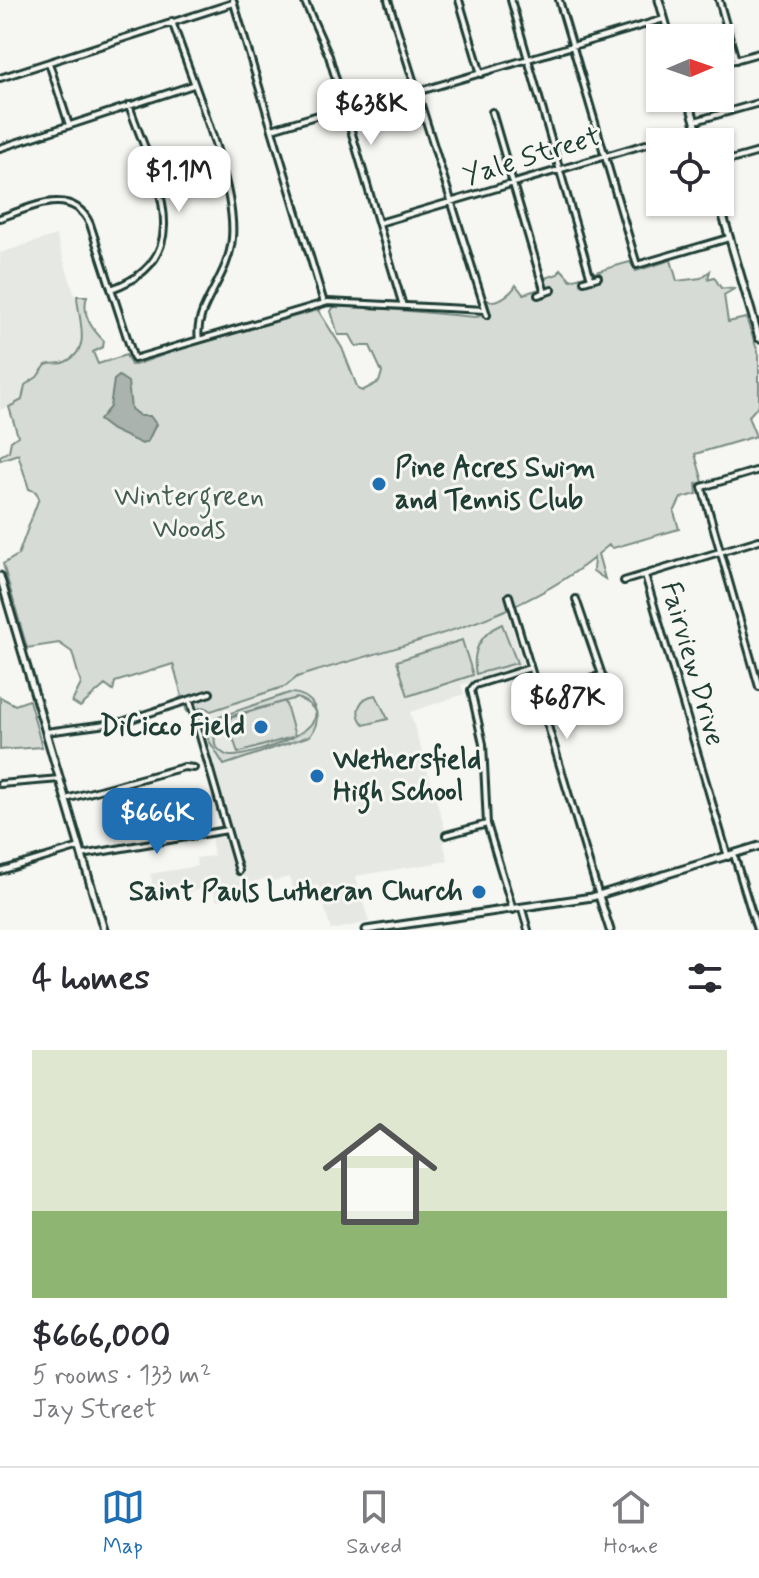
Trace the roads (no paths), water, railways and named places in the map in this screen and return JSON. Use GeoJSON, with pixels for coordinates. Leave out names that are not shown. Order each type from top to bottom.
{"type":"FeatureCollection","features":[{"type":"Feature","properties":{"kind":"street"},"geometry":{"type":"LineString","coordinates":[[304,0],[327,51],[403,306]]}},
{"type":"Feature","properties":{"kind":"street"},"geometry":{"type":"LineString","coordinates":[[0,218],[51,202],[77,206],[90,224],[134,359],[324,303],[346,301],[486,313],[388,0]]}},
{"type":"Feature","properties":{"kind":"street"},"geometry":{"type":"LineString","coordinates":[[459,0],[481,74]]}},
{"type":"Feature","properties":{"kind":"street"},"geometry":{"type":"LineString","coordinates":[[511,0],[591,279]]}},
{"type":"Feature","properties":{"kind":"street"},"geometry":{"type":"LineString","coordinates":[[559,0],[637,265],[729,238]]}},
{"type":"Feature","properties":{"kind":"street"},"geometry":{"type":"LineString","coordinates":[[659,0],[666,24]]}},
{"type":"Feature","properties":{"kind":"street"},"geometry":{"type":"LineString","coordinates":[[719,0],[736,60],[759,53]]}},
{"type":"Feature","properties":{"kind":"street"},"geometry":{"type":"LineString","coordinates":[[0,78],[233,1],[324,303]]}},
{"type":"Feature","properties":{"kind":"street"},"geometry":{"type":"LineString","coordinates":[[272,129],[344,107],[419,92],[664,19]]}},
{"type":"Feature","properties":{"kind":"street"},"geometry":{"type":"LineString","coordinates":[[172,21],[226,186],[233,218],[229,259],[219,285],[198,319],[199,340]]}},
{"type":"Feature","properties":{"kind":"street"},"geometry":{"type":"LineString","coordinates":[[48,62],[69,125]]}},
{"type":"Feature","properties":{"kind":"street"},"geometry":{"type":"LineString","coordinates":[[0,148],[193,85]]}},
{"type":"Feature","properties":{"kind":"street"},"geometry":{"type":"LineString","coordinates":[[695,121],[759,103]]}},
{"type":"Feature","properties":{"kind":"street"},"geometry":{"type":"LineString","coordinates":[[111,289],[147,270],[161,250],[166,230],[163,207],[129,105]]}},
{"type":"Feature","properties":{"kind":"street"},"geometry":{"type":"LineString","coordinates":[[492,112],[545,293]]}},
{"type":"Feature","properties":{"kind":"street"},"geometry":{"type":"LineString","coordinates":[[692,112],[697,128]]}},
{"type":"Feature","properties":{"kind":"street","name":"Yale Street"},"geometry":{"type":"LineString","coordinates":[[379,223],[646,144]]}},
{"type":"Feature","properties":{"kind":"street"},"geometry":{"type":"LineString","coordinates":[[734,159],[759,152]]}},
{"type":"Feature","properties":{"kind":"street"},"geometry":{"type":"LineString","coordinates":[[723,216],[759,338]]}},
{"type":"Feature","properties":{"kind":"street"},"geometry":{"type":"LineString","coordinates":[[584,281],[598,277]]}},
{"type":"Feature","properties":{"kind":"street"},"geometry":{"type":"LineString","coordinates":[[538,295],[552,290]]}},
{"type":"Feature","properties":{"kind":"street"},"geometry":{"type":"LineString","coordinates":[[759,470],[702,487],[759,687]]}},
{"type":"Feature","properties":{"kind":"street"},"geometry":{"type":"LineString","coordinates":[[624,581],[759,540]]}},
{"type":"Feature","properties":{"kind":"street","name":"Fairview Drive"},"geometry":{"type":"LineString","coordinates":[[645,575],[731,856],[757,930]]}},
{"type":"Feature","properties":{"kind":"street"},"geometry":{"type":"LineString","coordinates":[[0,576],[104,930]]}},
{"type":"Feature","properties":{"kind":"street"},"geometry":{"type":"LineString","coordinates":[[509,596],[610,930]]}},
{"type":"Feature","properties":{"kind":"street"},"geometry":{"type":"LineString","coordinates":[[538,694],[602,675],[576,599]]}},
{"type":"Feature","properties":{"kind":"street"},"geometry":{"type":"LineString","coordinates":[[513,910],[487,824],[483,744],[471,690],[475,685],[530,668]]}},
{"type":"Feature","properties":{"kind":"street"},"geometry":{"type":"LineString","coordinates":[[46,732],[122,722],[210,693]]}},
{"type":"Feature","properties":{"kind":"street"},"geometry":{"type":"LineString","coordinates":[[190,701],[239,871]]}},
{"type":"Feature","properties":{"kind":"street"},"geometry":{"type":"LineString","coordinates":[[66,799],[184,767],[194,768]]}},
{"type":"Feature","properties":{"kind":"street"},"geometry":{"type":"LineString","coordinates":[[0,784],[60,779]]}},
{"type":"Feature","properties":{"kind":"street"},"geometry":{"type":"LineString","coordinates":[[446,835],[487,824]]}},
{"type":"Feature","properties":{"kind":"street"},"geometry":{"type":"LineString","coordinates":[[82,855],[227,830]]}},
{"type":"Feature","properties":{"kind":"street"},"geometry":{"type":"LineString","coordinates":[[366,930],[599,896],[759,846]]}},
{"type":"Feature","properties":{"kind":"street"},"geometry":{"type":"LineString","coordinates":[[0,871],[80,847]]}},
{"type":"Feature","properties":{"kind":"street"},"geometry":{"type":"LineString","coordinates":[[522,909],[528,930]]}},
{"type":"Feature","properties":{"kind":"place","name":"Pine Acres Swim and Tennis Club"},"geometry":{"type":"Point","coordinates":[379,484]}},
{"type":"Feature","properties":{"kind":"place","name":"DiCicco Field"},"geometry":{"type":"Point","coordinates":[261,727]}},
{"type":"Feature","properties":{"kind":"place","name":"Wethersfield High School"},"geometry":{"type":"Point","coordinates":[317,776]}},
{"type":"Feature","properties":{"kind":"place","name":"Saint Pauls Lutheran Church"},"geometry":{"type":"Point","coordinates":[479,892]}},
{"type":"Feature","properties":{"kind":"park label","name":"Wintergreen Woods"},"geometry":{"type":"Point","coordinates":[189,513]}}]}
